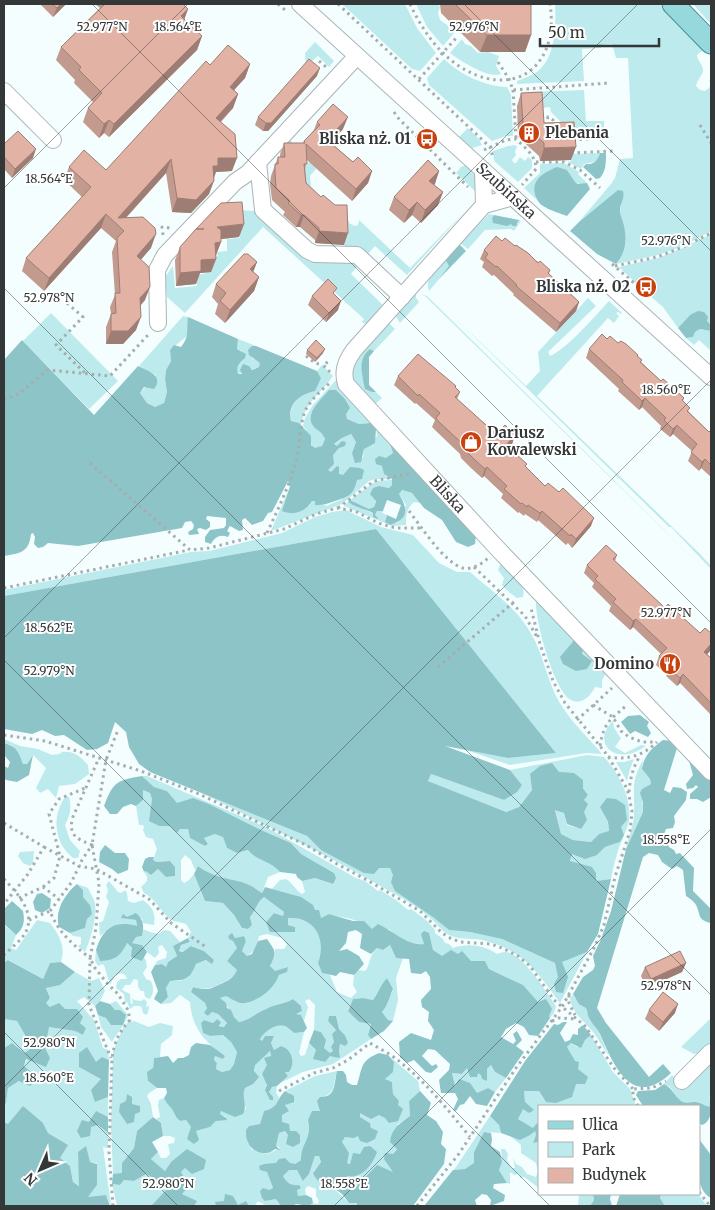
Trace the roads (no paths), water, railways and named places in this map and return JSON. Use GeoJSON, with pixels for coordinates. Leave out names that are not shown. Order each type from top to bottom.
{"type":"FeatureCollection","features":[{"type":"Feature","properties":{"kind":"main road"},"geometry":{"type":"LineString","coordinates":[[673,4],[711,43]]}},
{"type":"Feature","properties":{"kind":"street","name":"Szubińska"},"geometry":{"type":"LineString","coordinates":[[293,7],[357,56],[517,192],[711,377]]}},
{"type":"Feature","properties":{"kind":"street"},"geometry":{"type":"LineString","coordinates":[[158,323],[156,280],[157,270],[161,261],[235,182],[248,173],[357,56]]}},
{"type":"Feature","properties":{"kind":"street"},"geometry":{"type":"LineString","coordinates":[[4,90],[53,140]]}},
{"type":"Feature","properties":{"kind":"street"},"geometry":{"type":"LineString","coordinates":[[258,162],[263,210],[307,250],[315,254],[357,255],[402,297],[484,205],[517,192]]}},
{"type":"Feature","properties":{"kind":"street"},"geometry":{"type":"LineString","coordinates":[[484,205],[488,167]]}},
{"type":"Feature","properties":{"kind":"street","name":"Bliska"},"geometry":{"type":"LineString","coordinates":[[402,297],[354,350],[346,363],[344,371],[346,384],[497,548],[711,772]]}},
{"type":"Feature","properties":{"kind":"street"},"geometry":{"type":"LineString","coordinates":[[682,1081],[711,1052]]}},
{"type":"Feature","properties":{"kind":"place","name":"Plebania"},"geometry":{"type":"Point","coordinates":[529,133]}},
{"type":"Feature","properties":{"kind":"place","name":"Bliska nż. 01"},"geometry":{"type":"Point","coordinates":[427,139]}},
{"type":"Feature","properties":{"kind":"place","name":"Bliska nż. 02"},"geometry":{"type":"Point","coordinates":[646,287]}},
{"type":"Feature","properties":{"kind":"place","name":"Dariusz Kowalewski"},"geometry":{"type":"Point","coordinates":[471,442]}},
{"type":"Feature","properties":{"kind":"place","name":"Domino"},"geometry":{"type":"Point","coordinates":[670,664]}}]}
